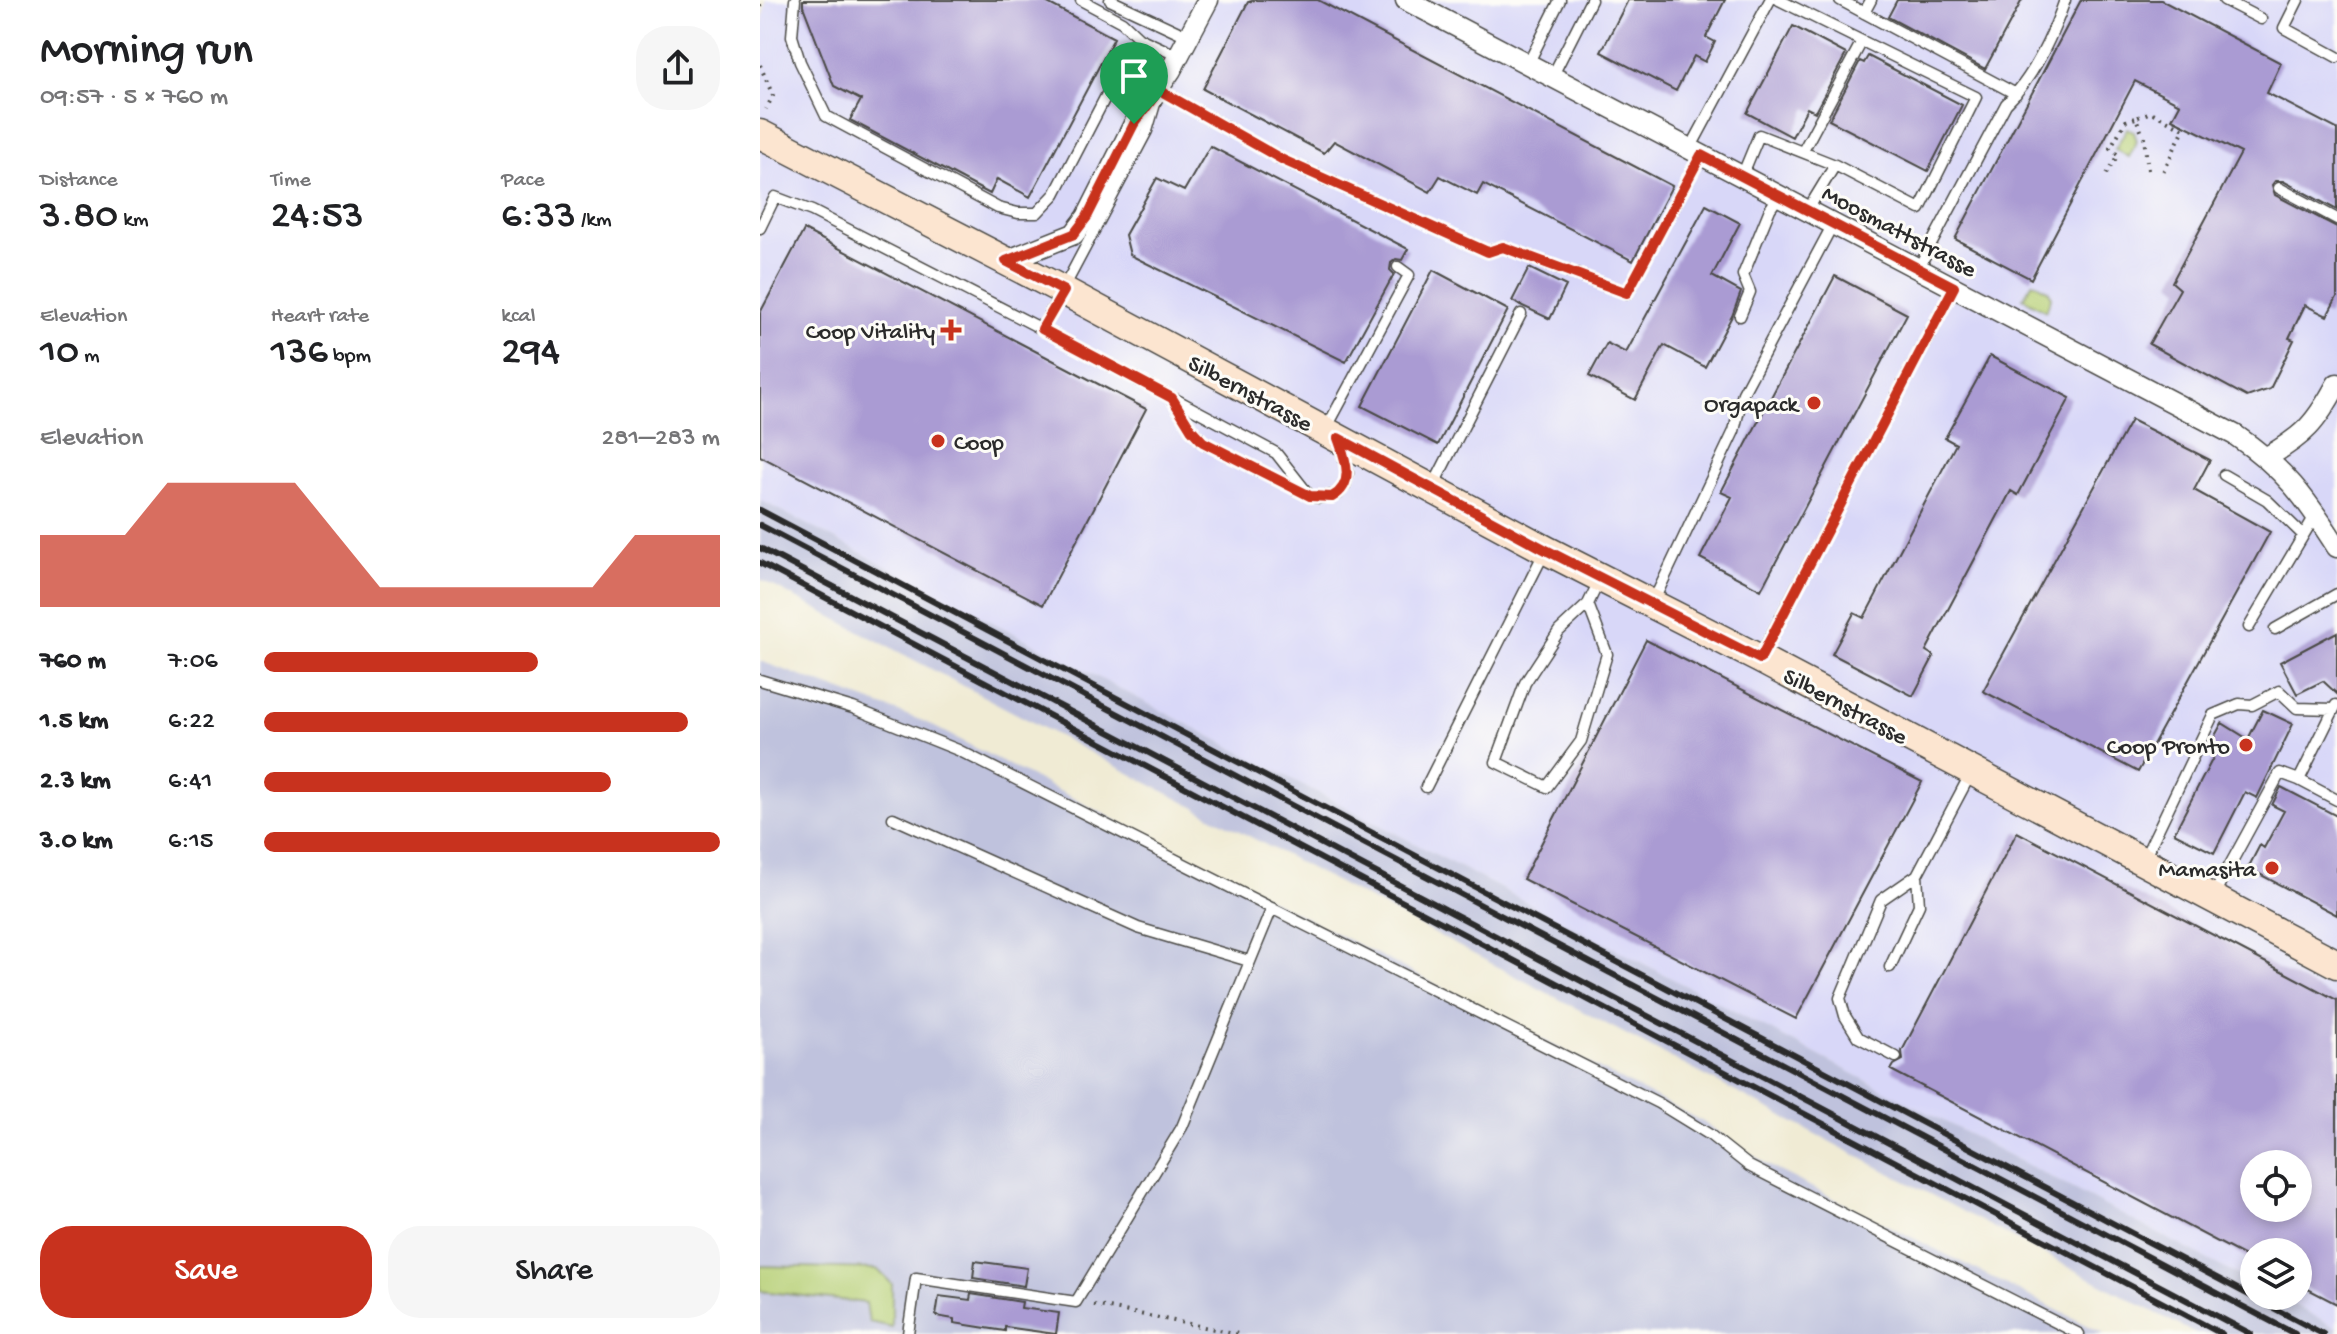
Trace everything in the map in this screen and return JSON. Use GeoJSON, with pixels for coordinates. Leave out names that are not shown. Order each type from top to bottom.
{"type":"FeatureCollection","features":[{"type":"Feature","properties":{"kind":"street"},"geometry":{"type":"LineString","coordinates":[[1006,261],[1074,234],[1087,217],[1134,124],[1159,90],[1208,0]]}},
{"type":"Feature","properties":{"kind":"street","name":"Moosmattstrasse"},"geometry":{"type":"LineString","coordinates":[[1406,0],[2235,435],[2267,457],[2306,498],[2337,547]]}},
{"type":"Feature","properties":{"kind":"street","name":"Silbernstrasse"},"geometry":{"type":"LineString","coordinates":[[760,134],[1064,291],[1546,550],[1760,659],[2337,964]]}},
{"type":"Feature","properties":{"kind":"street"},"geometry":{"type":"LineString","coordinates":[[760,153],[795,152]]}},
{"type":"Feature","properties":{"kind":"street"},"geometry":{"type":"LineString","coordinates":[[2267,457],[2297,439],[2319,417],[2337,384]]}},
{"type":"Feature","properties":{"kind":"lane"},"geometry":{"type":"LineString","coordinates":[[795,0],[792,36],[800,62],[826,116],[998,208],[1018,213],[1037,213],[1055,194],[1121,67],[1135,58],[1175,63]]}},
{"type":"Feature","properties":{"kind":"lane"},"geometry":{"type":"LineString","coordinates":[[1081,0],[1122,22],[1175,63]]}},
{"type":"Feature","properties":{"kind":"lane"},"geometry":{"type":"LineString","coordinates":[[1110,0],[1189,37]]}},
{"type":"Feature","properties":{"kind":"lane"},"geometry":{"type":"LineString","coordinates":[[1121,6],[1134,0]]}},
{"type":"Feature","properties":{"kind":"lane"},"geometry":{"type":"LineString","coordinates":[[1528,64],[1560,0]]}},
{"type":"Feature","properties":{"kind":"lane"},"geometry":{"type":"LineString","coordinates":[[1552,77],[1591,0]]}},
{"type":"Feature","properties":{"kind":"lane"},"geometry":{"type":"LineString","coordinates":[[1042,329],[1147,131],[1159,90],[1283,160],[1488,252],[1503,247],[1627,293],[1770,0]]}},
{"type":"Feature","properties":{"kind":"lane"},"geometry":{"type":"LineString","coordinates":[[1742,176],[1759,135],[1835,165],[1920,209],[1976,97],[1779,0]]}},
{"type":"Feature","properties":{"kind":"lane"},"geometry":{"type":"LineString","coordinates":[[1840,0],[2016,94]]}},
{"type":"Feature","properties":{"kind":"lane"},"geometry":{"type":"LineString","coordinates":[[1864,13],[1871,0]]}},
{"type":"Feature","properties":{"kind":"lane"},"geometry":{"type":"LineString","coordinates":[[1918,269],[2006,104],[2023,88],[2065,0]]}},
{"type":"Feature","properties":{"kind":"lane"},"geometry":{"type":"LineString","coordinates":[[2224,0],[2261,19]]}},
{"type":"Feature","properties":{"kind":"lane"},"geometry":{"type":"LineString","coordinates":[[2298,0],[2284,28],[2337,57]]}},
{"type":"Feature","properties":{"kind":"lane"},"geometry":{"type":"LineString","coordinates":[[1803,151],[1862,41]]}},
{"type":"Feature","properties":{"kind":"lane"},"geometry":{"type":"LineString","coordinates":[[1807,211],[1835,165]]}},
{"type":"Feature","properties":{"kind":"lane"},"geometry":{"type":"LineString","coordinates":[[2279,188],[2337,219]]}},
{"type":"Feature","properties":{"kind":"lane"},"geometry":{"type":"LineString","coordinates":[[1740,316],[1750,292],[1743,275],[1770,209],[1779,196]]}},
{"type":"Feature","properties":{"kind":"lane"},"geometry":{"type":"LineString","coordinates":[[760,228],[775,197],[812,211],[1276,453],[1310,496]]}},
{"type":"Feature","properties":{"kind":"lane"},"geometry":{"type":"LineString","coordinates":[[1652,604],[1734,431],[1743,393],[1833,224]]}},
{"type":"Feature","properties":{"kind":"lane"},"geometry":{"type":"LineString","coordinates":[[1172,398],[1203,442],[1310,496],[1332,497],[1345,485],[1348,473],[1332,434],[1409,275],[1398,267]]}},
{"type":"Feature","properties":{"kind":"lane"},"geometry":{"type":"LineString","coordinates":[[1760,659],[1954,287]]}},
{"type":"Feature","properties":{"kind":"lane"},"geometry":{"type":"LineString","coordinates":[[1432,488],[1521,314]]}},
{"type":"Feature","properties":{"kind":"lane"},"geometry":{"type":"LineString","coordinates":[[2224,475],[2267,500],[2303,535]]}},
{"type":"Feature","properties":{"kind":"lane"},"geometry":{"type":"LineString","coordinates":[[2249,627],[2316,514]]}},
{"type":"Feature","properties":{"kind":"lane"},"geometry":{"type":"LineString","coordinates":[[1426,787],[1546,550]]}},
{"type":"Feature","properties":{"kind":"lane"},"geometry":{"type":"LineString","coordinates":[[1588,604],[1607,654],[1581,741],[1547,787],[1496,762],[1525,683],[1559,631],[1588,604],[1600,578]]}},
{"type":"Feature","properties":{"kind":"lane"},"geometry":{"type":"LineString","coordinates":[[2275,629],[2337,594]]}},
{"type":"Feature","properties":{"kind":"lane"},"geometry":{"type":"LineString","coordinates":[[760,680],[853,708],[958,750],[1658,1103],[1710,1135],[1749,1166],[1785,1186],[2079,1334]]}},
{"type":"Feature","properties":{"kind":"lane"},"geometry":{"type":"LineString","coordinates":[[2143,861],[2213,715],[2239,704],[2252,705],[2279,691],[2297,708],[2335,706],[2299,780]]}},
{"type":"Feature","properties":{"kind":"lane"},"geometry":{"type":"LineString","coordinates":[[1896,1057],[1858,1037],[1845,1016],[1840,998],[1881,900],[1917,875],[1972,771]]}},
{"type":"Feature","properties":{"kind":"lane"},"geometry":{"type":"LineString","coordinates":[[2212,897],[2280,773],[2337,800]]}},
{"type":"Feature","properties":{"kind":"lane"},"geometry":{"type":"LineString","coordinates":[[893,818],[1138,928],[1249,961]]}},
{"type":"Feature","properties":{"kind":"lane"},"geometry":{"type":"LineString","coordinates":[[1890,967],[1919,905],[1917,875]]}},
{"type":"Feature","properties":{"kind":"lane"},"geometry":{"type":"LineString","coordinates":[[908,1334],[916,1278],[1076,1302],[1182,1127],[1272,908]]}},
{"type":"Feature","properties":{"kind":"path"},"geometry":{"type":"LineString","coordinates":[[760,7],[761,0]]}},
{"type":"Feature","properties":{"kind":"path"},"geometry":{"type":"LineString","coordinates":[[760,65],[773,96],[760,121]]}},
{"type":"Feature","properties":{"kind":"path"},"geometry":{"type":"LineString","coordinates":[[2106,174],[2118,155],[2110,148],[2126,121],[2151,112],[2184,127],[2161,176]]}},
{"type":"Feature","properties":{"kind":"path"},"geometry":{"type":"LineString","coordinates":[[2136,118],[2144,138],[2148,170]]}},
{"type":"Feature","properties":{"kind":"path"},"geometry":{"type":"LineString","coordinates":[[1076,1302],[1239,1334]]}},
{"type":"Feature","properties":{"kind":"shaded area"},"geometry":{"type":"Polygon","coordinates":[[[766,0],[2337,0],[2337,1328],[2303,1310],[2312,1310],[2312,1238],[2240,1238],[2240,1277],[760,500],[760,36],[766,0]]]}},
{"type":"Feature","properties":{"kind":"shaded area"},"geometry":{"type":"Polygon","coordinates":[[[760,500],[2240,1277],[2240,1310],[2303,1310],[2337,1328],[2337,1334],[2196,1334],[760,579],[760,500]]]}},
{"type":"Feature","properties":{"kind":"shaded area"},"geometry":{"type":"Polygon","coordinates":[[[760,661],[923,721],[1703,1122],[1773,1168],[2105,1334],[760,1334],[760,661]]]}},
{"type":"Feature","properties":{"kind":"green space"},"geometry":{"type":"Polygon","coordinates":[[[2127,128],[2134,132],[2137,141],[2129,157],[2115,149],[2127,128]]]}},
{"type":"Feature","properties":{"kind":"green space"},"geometry":{"type":"Polygon","coordinates":[[[2033,282],[2049,291],[2051,298],[2046,311],[2023,298],[2033,282]]]}},
{"type":"Feature","properties":{"kind":"green space"},"geometry":{"type":"Polygon","coordinates":[[[760,1266],[877,1269],[892,1284],[892,1327],[869,1322],[866,1303],[760,1291],[760,1266]]]}},
{"type":"Feature","properties":{"kind":"building"},"geometry":{"type":"Polygon","coordinates":[[[803,0],[1042,0],[1114,38],[1030,197],[997,179],[990,194],[850,120],[861,100],[834,86],[803,0]]]}},
{"type":"Feature","properties":{"kind":"building"},"geometry":{"type":"Polygon","coordinates":[[[1318,0],[1672,186],[1633,261],[1483,184],[1477,195],[1440,176],[1430,192],[1334,141],[1324,153],[1203,89],[1248,2],[1318,0]]]}},
{"type":"Feature","properties":{"kind":"building"},"geometry":{"type":"Polygon","coordinates":[[[1628,0],[1725,0],[1706,37],[1715,42],[1705,62],[1694,56],[1676,91],[1601,52],[1628,0]]]}},
{"type":"Feature","properties":{"kind":"building"},"geometry":{"type":"Polygon","coordinates":[[[1897,0],[2022,0],[1985,69],[1888,17],[1897,0]]]}},
{"type":"Feature","properties":{"kind":"building"},"geometry":{"type":"Polygon","coordinates":[[[2081,0],[2161,0],[2281,63],[2267,93],[2337,129],[2337,210],[2283,181],[2275,181],[2272,185],[2275,195],[2337,227],[2337,297],[2327,316],[2305,305],[2289,338],[2294,340],[2270,389],[2247,397],[2149,344],[2180,289],[2172,282],[2241,153],[2172,119],[2180,104],[2135,81],[2031,279],[1955,239],[2081,0]]]}},
{"type":"Feature","properties":{"kind":"building"},"geometry":{"type":"Polygon","coordinates":[[[1793,26],[1846,54],[1815,112],[1807,108],[1792,137],[1747,113],[1793,26]]]}},
{"type":"Feature","properties":{"kind":"building"},"geometry":{"type":"Polygon","coordinates":[[[1868,56],[1962,105],[1928,171],[1829,120],[1860,61],[1864,63],[1868,56]]]}},
{"type":"Feature","properties":{"kind":"building"},"geometry":{"type":"Polygon","coordinates":[[[1210,146],[1408,249],[1402,260],[1396,259],[1391,263],[1390,270],[1394,274],[1346,362],[1130,255],[1125,235],[1157,178],[1184,191],[1210,146]]]}},
{"type":"Feature","properties":{"kind":"building"},"geometry":{"type":"Polygon","coordinates":[[[1706,205],[1740,223],[1712,276],[1741,292],[1705,367],[1664,345],[1635,400],[1589,376],[1607,343],[1626,353],[1706,205]]]}},
{"type":"Feature","properties":{"kind":"building"},"geometry":{"type":"Polygon","coordinates":[[[804,230],[1146,409],[1043,605],[760,456],[760,313],[804,230]]]}},
{"type":"Feature","properties":{"kind":"building"},"geometry":{"type":"Polygon","coordinates":[[[1529,268],[1566,286],[1550,319],[1512,301],[1529,268]]]}},
{"type":"Feature","properties":{"kind":"building"},"geometry":{"type":"Polygon","coordinates":[[[1433,270],[1508,310],[1438,445],[1362,406],[1433,270]]]}},
{"type":"Feature","properties":{"kind":"building","name":"Orgapack"},"geometry":{"type":"Polygon","coordinates":[[[1835,276],[1907,314],[1761,590],[1700,558],[1732,497],[1721,492],[1835,276]]]}},
{"type":"Feature","properties":{"kind":"building"},"geometry":{"type":"Polygon","coordinates":[[[1990,356],[2070,398],[2018,495],[2011,491],[1926,651],[1934,656],[1913,696],[1832,654],[1854,613],[1864,618],[1956,444],[1945,438],[1990,356]]]}},
{"type":"Feature","properties":{"kind":"building"},"geometry":{"type":"Polygon","coordinates":[[[2131,420],[2210,460],[2194,490],[2270,532],[2138,772],[1983,691],[2131,420]]]}},
{"type":"Feature","properties":{"kind":"building"},"geometry":{"type":"Polygon","coordinates":[[[2337,632],[2337,694],[2323,681],[2297,694],[2280,662],[2337,632]]]}},
{"type":"Feature","properties":{"kind":"building"},"geometry":{"type":"Polygon","coordinates":[[[1646,640],[1922,782],[1796,1019],[1523,879],[1646,640]]]}},
{"type":"Feature","properties":{"kind":"building"},"geometry":{"type":"Polygon","coordinates":[[[2263,710],[2293,724],[2257,798],[2245,792],[2214,853],[2174,833],[2214,756],[2206,752],[2222,723],[2248,739],[2263,710]]]}},
{"type":"Feature","properties":{"kind":"building"},"geometry":{"type":"Polygon","coordinates":[[[2281,787],[2337,816],[2337,915],[2248,868],[2260,845],[2264,848],[2284,811],[2272,805],[2281,787]]]}},
{"type":"Feature","properties":{"kind":"building"},"geometry":{"type":"Polygon","coordinates":[[[2017,832],[2337,1000],[2337,1304],[2312,1291],[2312,1238],[2240,1238],[2240,1254],[1891,1070],[1903,1060],[1902,1051],[2017,832]]]}},
{"type":"Feature","properties":{"kind":"building"},"geometry":{"type":"Polygon","coordinates":[[[975,1261],[1027,1268],[1024,1286],[973,1278],[975,1261]]]}},
{"type":"Feature","properties":{"kind":"building"},"geometry":{"type":"Polygon","coordinates":[[[971,1294],[1022,1302],[1021,1308],[1059,1313],[1056,1334],[1005,1327],[1005,1331],[954,1323],[954,1319],[936,1316],[939,1296],[970,1300],[971,1294]]]}},
{"type":"Feature","properties":{"kind":"railway"},"geometry":{"type":"LineString","coordinates":[[760,510],[2323,1334]]}},
{"type":"Feature","properties":{"kind":"railway"},"geometry":{"type":"LineString","coordinates":[[760,525],[2295,1334]]}},
{"type":"Feature","properties":{"kind":"railway"},"geometry":{"type":"LineString","coordinates":[[760,548],[2251,1334]]}},
{"type":"Feature","properties":{"kind":"railway"},"geometry":{"type":"LineString","coordinates":[[760,563],[2222,1334]]}},
{"type":"Feature","properties":{"kind":"place","name":"Coop Vitality"},"geometry":{"type":"Point","coordinates":[951,330]}},
{"type":"Feature","properties":{"kind":"place","name":"Orgapack"},"geometry":{"type":"Point","coordinates":[1814,403]}},
{"type":"Feature","properties":{"kind":"place","name":"Coop"},"geometry":{"type":"Point","coordinates":[938,441]}},
{"type":"Feature","properties":{"kind":"place","name":"Coop Pronto"},"geometry":{"type":"Point","coordinates":[2246,745]}},
{"type":"Feature","properties":{"kind":"place","name":"Mamasita"},"geometry":{"type":"Point","coordinates":[2272,868]}},
{"type":"Feature","properties":{"kind":"route"},"geometry":{"type":"LineString","coordinates":[[1159,90],[1283,160],[1488,252],[1503,247],[1627,293],[1701,155],[1954,287],[1760,659],[1546,550],[1338,438],[1348,473],[1345,485],[1332,497],[1310,496],[1203,442],[1172,398],[1042,329],[1064,291],[1006,261],[1074,234],[1087,217],[1134,124],[1159,90]]}}]}
